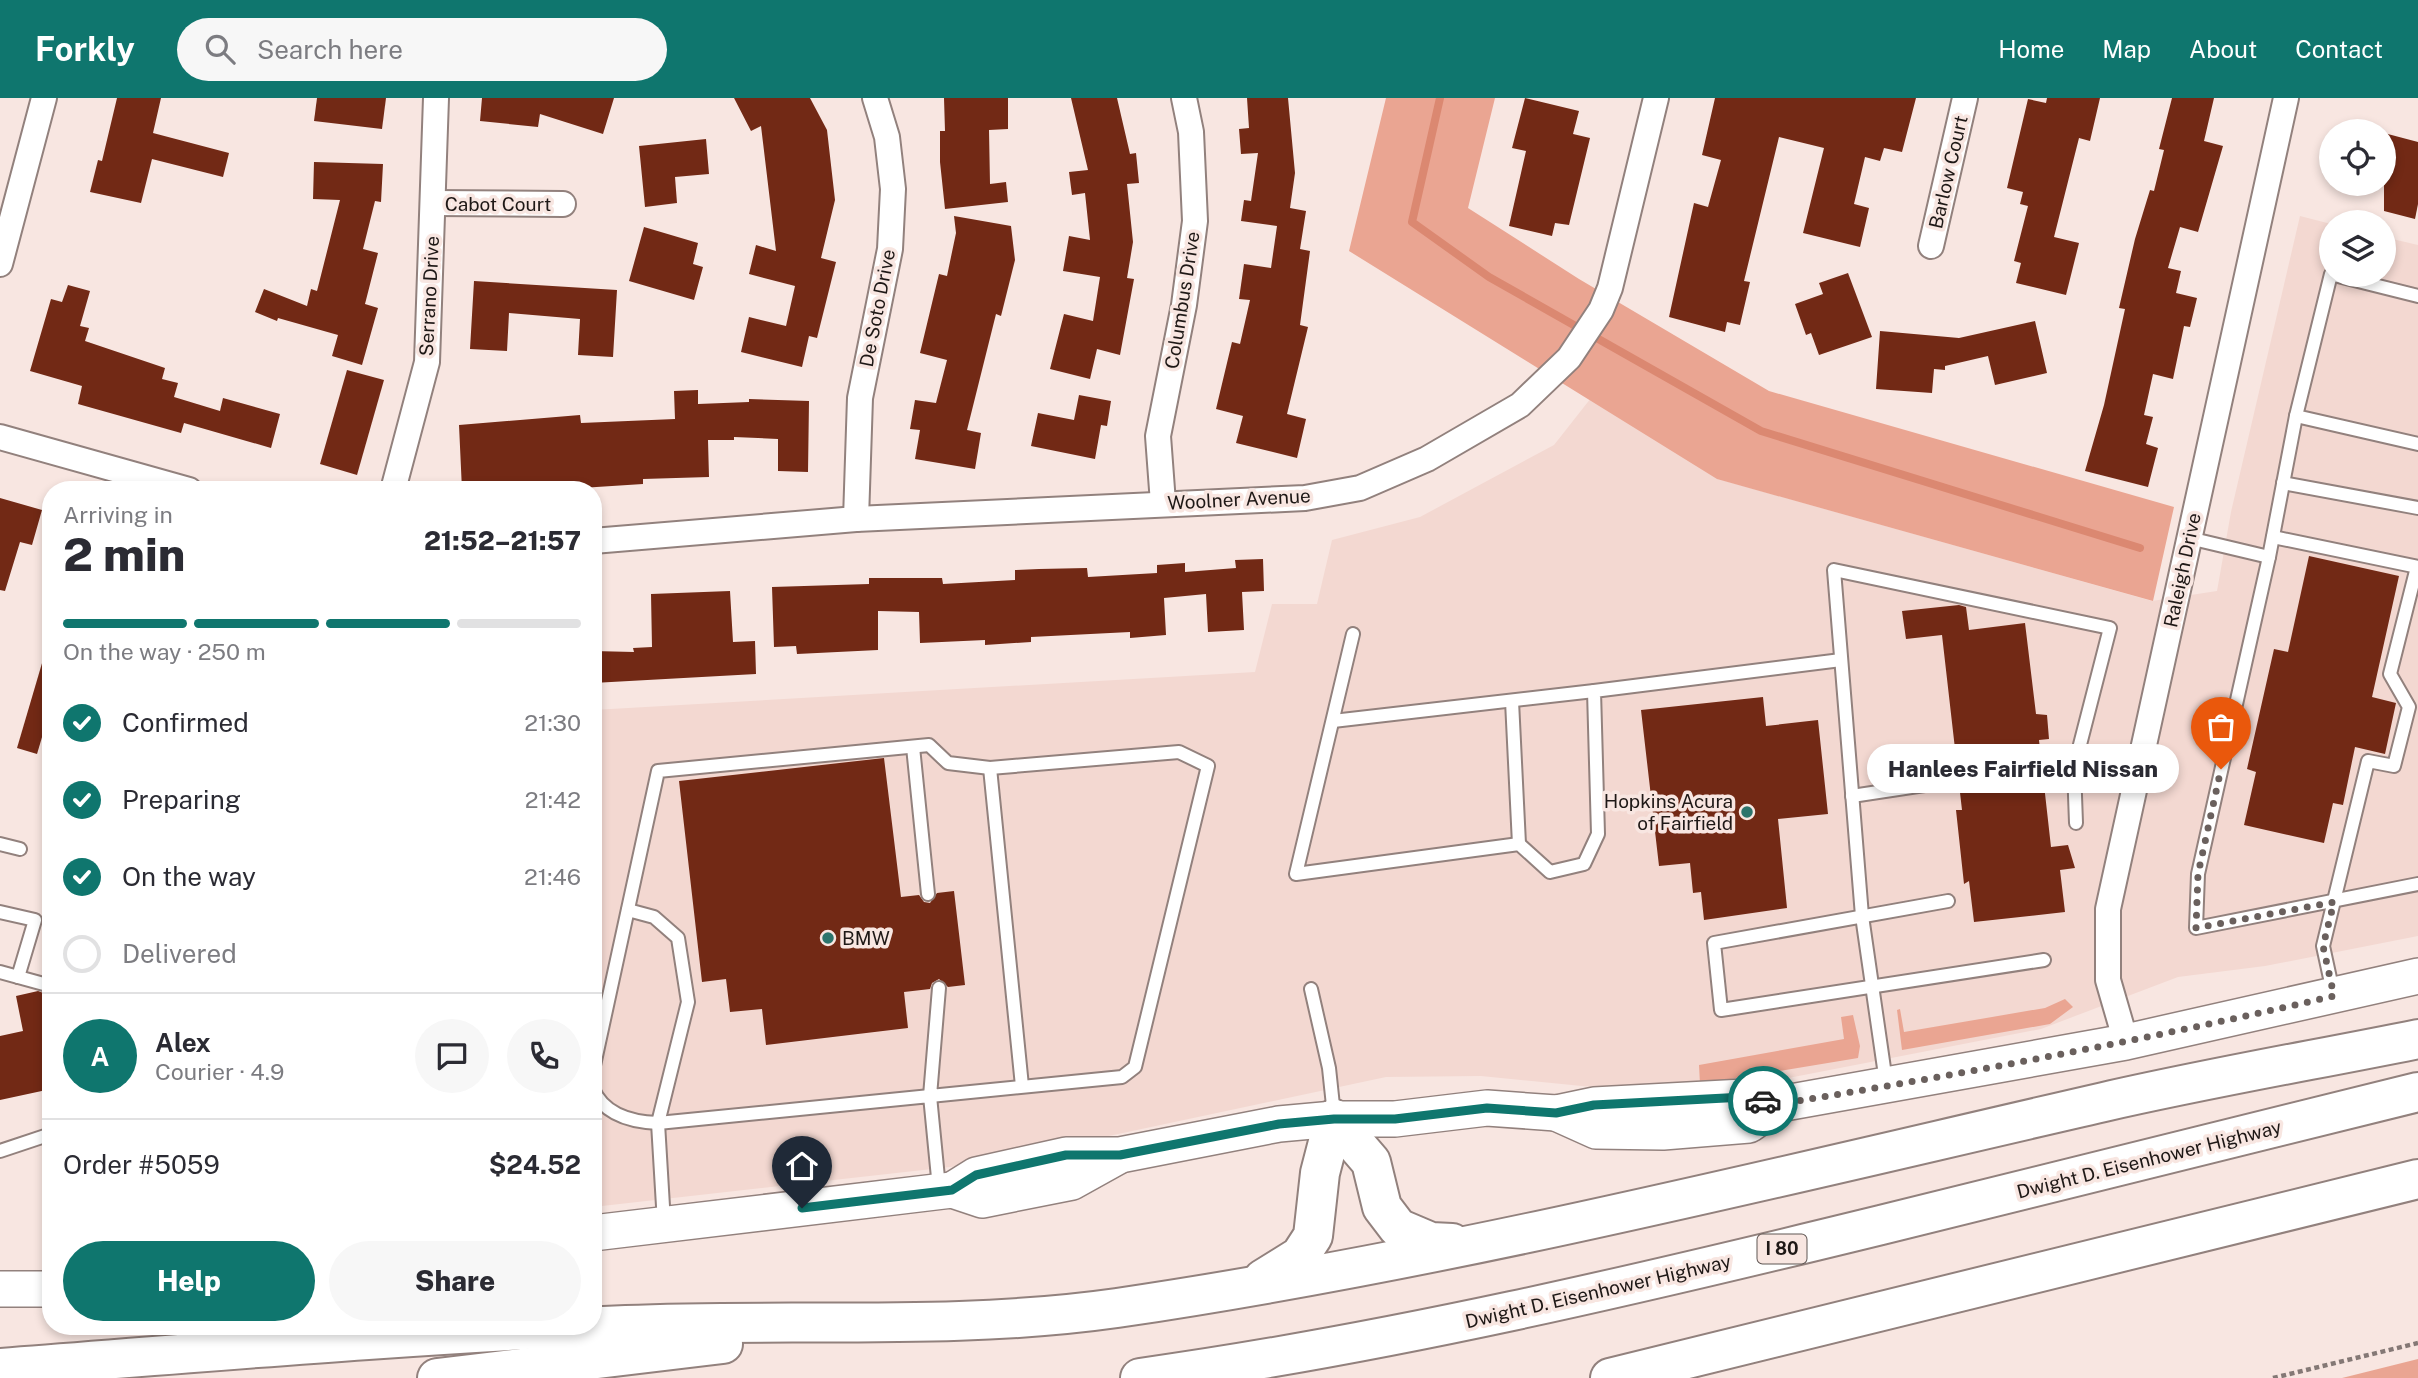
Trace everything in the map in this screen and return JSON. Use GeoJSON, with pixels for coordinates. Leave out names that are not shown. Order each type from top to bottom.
{"type":"FeatureCollection","features":[{"type":"Feature","properties":{"kind":"highway"},"geometry":{"type":"LineString","coordinates":[[602,1326],[1006,1320],[1113,1308],[1254,1285],[1469,1244],[1854,1161],[2112,1100],[2418,1039]]}},
{"type":"Feature","properties":{"kind":"highway","name":"Dwight D. Eisenhower Highway"},"geometry":{"type":"LineString","coordinates":[[1140,1378],[1320,1349],[1484,1318],[1770,1252],[2418,1092]]}},
{"type":"Feature","properties":{"kind":"highway"},"geometry":{"type":"LineString","coordinates":[[1334,1119],[1371,1162],[1382,1207],[1398,1228],[1431,1242],[1469,1244]]}},
{"type":"Feature","properties":{"kind":"highway"},"geometry":{"type":"LineString","coordinates":[[1254,1285],[1300,1256],[1313,1236],[1320,1173],[1334,1119]]}},
{"type":"Feature","properties":{"kind":"highway"},"geometry":{"type":"LineString","coordinates":[[1609,1378],[2418,1179]]}},
{"type":"Feature","properties":{"kind":"highway"},"geometry":{"type":"LineString","coordinates":[[437,1378],[740,1342],[881,1321]]}},
{"type":"Feature","properties":{"kind":"highway"},"geometry":{"type":"LineString","coordinates":[[0,1368],[456,1335]]}},
{"type":"Feature","properties":{"kind":"street"},"geometry":{"type":"LineString","coordinates":[[0,264],[44,98]]}},
{"type":"Feature","properties":{"kind":"street","name":"Serrano Drive"},"geometry":{"type":"LineString","coordinates":[[395,481],[426,362],[436,98]]}},
{"type":"Feature","properties":{"kind":"street","name":"De Soto Drive"},"geometry":{"type":"LineString","coordinates":[[856,519],[860,398],[890,248],[892,201],[887,137],[875,98]]}},
{"type":"Feature","properties":{"kind":"street","name":"Columbus Drive"},"geometry":{"type":"LineString","coordinates":[[1163,503],[1158,436],[1184,305],[1195,221],[1191,132],[1184,98]]}},
{"type":"Feature","properties":{"kind":"street","name":"Woolner Avenue"},"geometry":{"type":"LineString","coordinates":[[602,540],[856,519],[1305,498],[1360,488],[1427,459],[1520,405],[1569,358],[1610,288],[1656,98]]}},
{"type":"Feature","properties":{"kind":"street","name":"Barlow Court"},"geometry":{"type":"LineString","coordinates":[[1931,246],[1965,98]]}},
{"type":"Feature","properties":{"kind":"street","name":"Raleigh Drive"},"geometry":{"type":"LineString","coordinates":[[2126,1042],[2108,980],[2108,909],[2286,98]]}},
{"type":"Feature","properties":{"kind":"street","name":"Cabot Court"},"geometry":{"type":"LineString","coordinates":[[433,203],[564,204]]}},
{"type":"Feature","properties":{"kind":"street"},"geometry":{"type":"LineString","coordinates":[[0,438],[156,481]]}},
{"type":"Feature","properties":{"kind":"street"},"geometry":{"type":"LineString","coordinates":[[602,1232],[945,1191],[976,1175],[1066,1155],[1120,1155],[1279,1124],[1334,1119],[1395,1119],[1487,1108],[1556,1113],[1596,1131],[1663,1132],[1749,1125],[1779,1104],[2126,1042],[2418,976]]}},
{"type":"Feature","properties":{"kind":"street"},"geometry":{"type":"LineString","coordinates":[[0,1289],[42,1289]]}},
{"type":"Feature","properties":{"kind":"lane"},"geometry":{"type":"LineString","coordinates":[[2329,287],[2295,416],[2269,557],[2198,874],[2196,928],[2418,884]]}},
{"type":"Feature","properties":{"kind":"lane"},"geometry":{"type":"LineString","coordinates":[[2383,287],[2418,296]]}},
{"type":"Feature","properties":{"kind":"lane"},"geometry":{"type":"LineString","coordinates":[[2295,416],[2418,444]]}},
{"type":"Feature","properties":{"kind":"lane"},"geometry":{"type":"LineString","coordinates":[[2283,483],[2418,508]]}},
{"type":"Feature","properties":{"kind":"lane"},"geometry":{"type":"LineString","coordinates":[[2273,537],[2417,567],[2390,674],[2409,707],[2394,766],[2368,761],[2323,946],[2334,996]]}},
{"type":"Feature","properties":{"kind":"lane"},"geometry":{"type":"LineString","coordinates":[[2189,538],[2269,557]]}},
{"type":"Feature","properties":{"kind":"lane"},"geometry":{"type":"LineString","coordinates":[[1886,1086],[1862,916],[1834,570],[2110,628],[2074,768],[2076,823]]}},
{"type":"Feature","properties":{"kind":"lane"},"geometry":{"type":"LineString","coordinates":[[1353,634],[1296,874],[1519,844]]}},
{"type":"Feature","properties":{"kind":"lane"},"geometry":{"type":"LineString","coordinates":[[1333,721],[1841,660]]}},
{"type":"Feature","properties":{"kind":"lane"},"geometry":{"type":"LineString","coordinates":[[1512,701],[1519,844],[1550,872],[1584,864],[1598,834],[1594,691]]}},
{"type":"Feature","properties":{"kind":"lane"},"geometry":{"type":"LineString","coordinates":[[602,1029],[658,771],[929,745],[948,763],[990,768],[1179,751],[1208,766],[1135,1066],[1122,1077],[658,1123],[637,1123],[612,1112],[602,1103]]}},
{"type":"Feature","properties":{"kind":"lane"},"geometry":{"type":"LineString","coordinates":[[914,747],[928,894]]}},
{"type":"Feature","properties":{"kind":"lane"},"geometry":{"type":"LineString","coordinates":[[990,768],[1022,1086]]}},
{"type":"Feature","properties":{"kind":"lane"},"geometry":{"type":"LineString","coordinates":[[2074,768],[2136,781]]}},
{"type":"Feature","properties":{"kind":"lane"},"geometry":{"type":"LineString","coordinates":[[1853,796],[1951,781]]}},
{"type":"Feature","properties":{"kind":"lane"},"geometry":{"type":"LineString","coordinates":[[0,844],[20,849]]}},
{"type":"Feature","properties":{"kind":"lane"},"geometry":{"type":"LineString","coordinates":[[1948,901],[1714,943],[1720,1010],[2045,960]]}},
{"type":"Feature","properties":{"kind":"lane"},"geometry":{"type":"LineString","coordinates":[[628,910],[654,917],[678,938],[684,966],[688,1002],[658,1123],[665,1225]]}},
{"type":"Feature","properties":{"kind":"lane"},"geometry":{"type":"LineString","coordinates":[[0,912],[35,920],[18,977]]}},
{"type":"Feature","properties":{"kind":"lane"},"geometry":{"type":"LineString","coordinates":[[0,972],[42,984]]}},
{"type":"Feature","properties":{"kind":"lane"},"geometry":{"type":"LineString","coordinates":[[939,988],[930,1096],[945,1191]]}},
{"type":"Feature","properties":{"kind":"lane"},"geometry":{"type":"LineString","coordinates":[[1311,989],[1329,1068],[1334,1119]]}},
{"type":"Feature","properties":{"kind":"lane"},"geometry":{"type":"LineString","coordinates":[[0,1151],[42,1137]]}},
{"type":"Feature","properties":{"kind":"path"},"geometry":{"type":"LineString","coordinates":[[2273,1378],[2418,1343]]}},
{"type":"Feature","properties":{"kind":"shaded area"},"geometry":{"type":"Polygon","coordinates":[[[1386,98],[1495,98],[1468,208],[1579,279],[1769,391],[2174,507],[2153,601],[1717,479],[1349,251],[1386,98]]]}},
{"type":"Feature","properties":{"kind":"shaded area"},"geometry":{"type":"Polygon","coordinates":[[[2300,216],[2319,221],[2319,287],[2396,287],[2396,240],[2418,245],[2418,936],[2265,966],[2178,977],[2041,1029],[1731,1089],[1632,1091],[1481,1076],[1386,1077],[977,1164],[602,1206],[602,709],[1255,672],[1272,604],[1317,604],[1332,540],[1420,517],[1554,445],[1591,398],[1718,479],[2152,601],[2217,591],[2231,512],[2300,216]]]}},
{"type":"Feature","properties":{"kind":"shaded area"},"geometry":{"type":"Polygon","coordinates":[[[2065,999],[2073,1007],[2050,1024],[1902,1050],[1897,1010],[1900,1009],[1904,1032],[2045,1008],[2065,999]]]}},
{"type":"Feature","properties":{"kind":"shaded area"},"geometry":{"type":"Polygon","coordinates":[[[1853,1015],[1860,1046],[1858,1058],[1700,1084],[1699,1065],[1844,1039],[1841,1017],[1853,1015]]]}},
{"type":"Feature","properties":{"kind":"shaded area"},"geometry":{"type":"Polygon","coordinates":[[[2418,1359],[2418,1378],[2342,1378],[2418,1359]]]}},
{"type":"Feature","properties":{"kind":"building"},"geometry":{"type":"Polygon","coordinates":[[[117,98],[161,98],[153,133],[229,153],[223,177],[152,159],[141,203],[90,192],[98,160],[102,161],[117,98]]]}},
{"type":"Feature","properties":{"kind":"building"},"geometry":{"type":"Polygon","coordinates":[[[317,98],[386,98],[382,129],[314,121],[317,98]]]}},
{"type":"Feature","properties":{"kind":"building"},"geometry":{"type":"Polygon","coordinates":[[[482,98],[614,98],[603,134],[540,114],[538,127],[480,121],[482,98]]]}},
{"type":"Feature","properties":{"kind":"building"},"geometry":{"type":"Polygon","coordinates":[[[734,98],[810,98],[827,130],[835,200],[821,258],[836,262],[817,338],[809,336],[802,367],[741,352],[749,317],[786,326],[795,286],[749,274],[756,245],[776,251],[761,126],[751,131],[734,98]]]}},
{"type":"Feature","properties":{"kind":"building"},"geometry":{"type":"Polygon","coordinates":[[[944,98],[1008,98],[1008,129],[989,130],[990,184],[1006,182],[1008,202],[945,209],[940,162],[940,131],[945,131],[944,98]]]}},
{"type":"Feature","properties":{"kind":"building"},"geometry":{"type":"Polygon","coordinates":[[[1071,98],[1117,98],[1130,154],[1136,153],[1139,183],[1127,184],[1133,242],[1127,278],[1134,279],[1120,355],[1097,349],[1090,379],[1050,369],[1064,314],[1093,321],[1100,277],[1063,271],[1069,236],[1090,240],[1085,193],[1072,195],[1069,172],[1088,170],[1071,98]]]}},
{"type":"Feature","properties":{"kind":"building"},"geometry":{"type":"Polygon","coordinates":[[[1247,98],[1288,98],[1295,173],[1290,208],[1306,211],[1300,249],[1310,251],[1300,325],[1308,327],[1287,414],[1306,419],[1297,458],[1236,443],[1243,416],[1216,409],[1232,342],[1240,344],[1250,300],[1239,299],[1244,264],[1271,268],[1277,226],[1241,221],[1244,200],[1251,201],[1258,153],[1241,154],[1239,129],[1249,128],[1247,98]]]}},
{"type":"Feature","properties":{"kind":"building"},"geometry":{"type":"Polygon","coordinates":[[[1525,98],[1579,111],[1573,134],[1590,138],[1569,225],[1555,223],[1552,236],[1509,226],[1526,151],[1512,148],[1525,98]]]}},
{"type":"Feature","properties":{"kind":"building"},"geometry":{"type":"Polygon","coordinates":[[[1715,98],[1916,98],[1902,152],[1884,148],[1880,161],[1865,157],[1854,204],[1869,208],[1860,247],[1803,233],[1824,148],[1779,137],[1744,281],[1750,282],[1740,325],[1727,322],[1725,332],[1669,317],[1694,203],[1708,207],[1721,160],[1702,155],[1715,98]]]}},
{"type":"Feature","properties":{"kind":"building"},"geometry":{"type":"Polygon","coordinates":[[[2047,98],[2100,98],[2090,141],[2079,138],[2054,237],[2079,243],[2066,295],[2016,283],[2021,263],[2014,261],[2028,206],[2020,204],[2023,192],[2007,188],[2028,99],[2046,103],[2047,98]]]}},
{"type":"Feature","properties":{"kind":"building"},"geometry":{"type":"Polygon","coordinates":[[[2172,98],[2214,98],[2204,141],[2223,146],[2198,232],[2180,227],[2168,268],[2181,271],[2176,293],[2197,298],[2190,327],[2184,326],[2173,379],[2153,374],[2144,415],[2153,417],[2146,444],[2158,448],[2148,487],[2085,471],[2104,405],[2125,309],[2119,308],[2135,239],[2150,190],[2154,191],[2164,150],[2159,149],[2172,98]]]}},
{"type":"Feature","properties":{"kind":"building"},"geometry":{"type":"Polygon","coordinates":[[[2396,136],[2418,142],[2418,204],[2415,219],[2396,214],[2396,210],[2384,210],[2384,196],[2396,196],[2396,136]]]}},
{"type":"Feature","properties":{"kind":"building"},"geometry":{"type":"Polygon","coordinates":[[[706,139],[709,174],[675,177],[677,203],[645,207],[639,146],[706,139]]]}},
{"type":"Feature","properties":{"kind":"building"},"geometry":{"type":"Polygon","coordinates":[[[314,162],[383,164],[381,202],[375,201],[363,249],[378,253],[365,304],[378,308],[362,365],[332,356],[338,335],[278,318],[277,321],[255,312],[264,289],[307,306],[311,289],[317,291],[340,200],[313,199],[314,162]]]}},
{"type":"Feature","properties":{"kind":"building"},"geometry":{"type":"Polygon","coordinates":[[[954,216],[1011,226],[1015,260],[1001,316],[996,314],[967,430],[981,433],[975,469],[915,459],[920,430],[910,429],[915,400],[936,403],[947,360],[920,353],[939,274],[947,276],[956,233],[954,216]]]}},
{"type":"Feature","properties":{"kind":"building"},"geometry":{"type":"Polygon","coordinates":[[[644,227],[698,243],[693,264],[703,267],[694,300],[629,281],[644,227]]]}},
{"type":"Feature","properties":{"kind":"building"},"geometry":{"type":"Polygon","coordinates":[[[1848,273],[1872,337],[1819,355],[1811,333],[1806,335],[1795,304],[1823,294],[1819,283],[1848,273]]]}},
{"type":"Feature","properties":{"kind":"building"},"geometry":{"type":"Polygon","coordinates":[[[474,281],[617,290],[613,357],[578,355],[580,319],[509,313],[507,351],[470,349],[474,281]]]}},
{"type":"Feature","properties":{"kind":"building"},"geometry":{"type":"Polygon","coordinates":[[[68,285],[90,291],[80,326],[89,328],[85,341],[165,368],[162,379],[178,383],[174,397],[220,411],[223,398],[280,414],[271,448],[184,423],[181,433],[78,404],[82,386],[30,371],[51,299],[62,302],[68,285]]]}},
{"type":"Feature","properties":{"kind":"building"},"geometry":{"type":"Polygon","coordinates":[[[2035,321],[2047,373],[1995,385],[1988,356],[1945,366],[1945,370],[1934,369],[1932,393],[1876,389],[1880,331],[1959,338],[2035,321]]]}},
{"type":"Feature","properties":{"kind":"building"},"geometry":{"type":"Polygon","coordinates":[[[347,370],[384,380],[357,475],[320,464],[347,370]]]}},
{"type":"Feature","properties":{"kind":"building"},"geometry":{"type":"Polygon","coordinates":[[[698,390],[698,404],[749,402],[749,399],[809,401],[808,472],[778,471],[778,439],[734,437],[734,440],[708,440],[709,477],[643,479],[643,484],[602,487],[602,481],[462,481],[459,425],[580,415],[581,423],[675,419],[674,391],[698,390]]]}},
{"type":"Feature","properties":{"kind":"building"},"geometry":{"type":"Polygon","coordinates":[[[1079,395],[1111,401],[1107,426],[1101,425],[1095,459],[1031,446],[1038,413],[1074,420],[1079,395]]]}},
{"type":"Feature","properties":{"kind":"building"},"geometry":{"type":"Polygon","coordinates":[[[0,498],[42,510],[32,545],[20,542],[5,591],[0,590],[0,498]]]}},
{"type":"Feature","properties":{"kind":"building"},"geometry":{"type":"Polygon","coordinates":[[[2309,556],[2399,576],[2372,697],[2396,703],[2385,754],[2355,747],[2343,805],[2333,803],[2324,843],[2244,825],[2256,772],[2247,769],[2274,649],[2288,652],[2309,556]]]}},
{"type":"Feature","properties":{"kind":"building"},"geometry":{"type":"Polygon","coordinates":[[[1263,559],[1264,591],[1242,592],[1244,630],[1208,632],[1206,594],[1164,598],[1166,635],[1130,638],[1130,632],[1031,637],[1031,642],[985,645],[985,640],[920,643],[919,612],[878,611],[878,650],[797,654],[796,646],[774,647],[772,587],[869,584],[869,578],[942,578],[943,584],[1015,580],[1015,570],[1039,569],[1087,568],[1088,577],[1157,573],[1157,565],[1185,563],[1185,572],[1236,568],[1235,560],[1263,559]]]}},
{"type":"Feature","properties":{"kind":"building"},"geometry":{"type":"Polygon","coordinates":[[[730,591],[733,642],[755,641],[756,674],[602,683],[602,651],[634,652],[633,648],[652,647],[651,594],[730,591]]]}},
{"type":"Feature","properties":{"kind":"building"},"geometry":{"type":"Polygon","coordinates":[[[1959,605],[1966,607],[1969,630],[2025,623],[2036,714],[2047,715],[2049,739],[2039,740],[2051,847],[2068,845],[2075,868],[2060,870],[2065,912],[1974,922],[1969,881],[1964,884],[1956,810],[1962,810],[1942,635],[1906,639],[1902,611],[1959,605]]]}},
{"type":"Feature","properties":{"kind":"building"},"geometry":{"type":"Polygon","coordinates":[[[42,663],[42,737],[37,754],[17,748],[42,663]]]}},
{"type":"Feature","properties":{"kind":"building","name":"Hopkins Acura of Fairfield"},"geometry":{"type":"Polygon","coordinates":[[[1763,697],[1766,726],[1818,720],[1828,814],[1778,819],[1787,908],[1704,920],[1701,892],[1693,893],[1690,863],[1659,866],[1641,710],[1763,697]]]}},
{"type":"Feature","properties":{"kind":"building","name":"BMW"},"geometry":{"type":"Polygon","coordinates":[[[884,758],[901,897],[919,895],[924,902],[930,903],[937,893],[954,891],[965,985],[948,987],[939,979],[932,983],[930,989],[904,992],[908,1028],[766,1045],[762,1009],[730,1012],[726,979],[702,982],[679,781],[884,758]]]}},
{"type":"Feature","properties":{"kind":"building"},"geometry":{"type":"Polygon","coordinates":[[[42,992],[42,1091],[0,1100],[0,1036],[23,1031],[16,996],[42,992]]]}},
{"type":"Feature","properties":{"kind":"waterway"},"geometry":{"type":"LineString","coordinates":[[1440,98],[1412,222],[1489,277],[1761,431],[2140,548]]}},
{"type":"Feature","properties":{"kind":"way so far"},"geometry":{"type":"LineString","coordinates":[[1763,1101],[1779,1104],[2126,1042],[2334,996],[2323,946],[2334,902],[2196,928],[2198,874],[2221,769]]}},
{"type":"Feature","properties":{"kind":"place","name":"Hanlees Fairfield Nissan"},"geometry":{"type":"Point","coordinates":[2221,769]}},
{"type":"Feature","properties":{"kind":"place","name":"Hopkins Acura of Fairfield"},"geometry":{"type":"Point","coordinates":[1747,812]}},
{"type":"Feature","properties":{"kind":"place","name":"BMW"},"geometry":{"type":"Point","coordinates":[828,938]}},
{"type":"Feature","properties":{"kind":"route"},"geometry":{"type":"LineString","coordinates":[[802,1208],[952,1190],[976,1175],[1066,1155],[1120,1155],[1279,1124],[1334,1119],[1395,1119],[1487,1108],[1556,1113],[1594,1105],[1744,1097],[1763,1101]]}}]}
